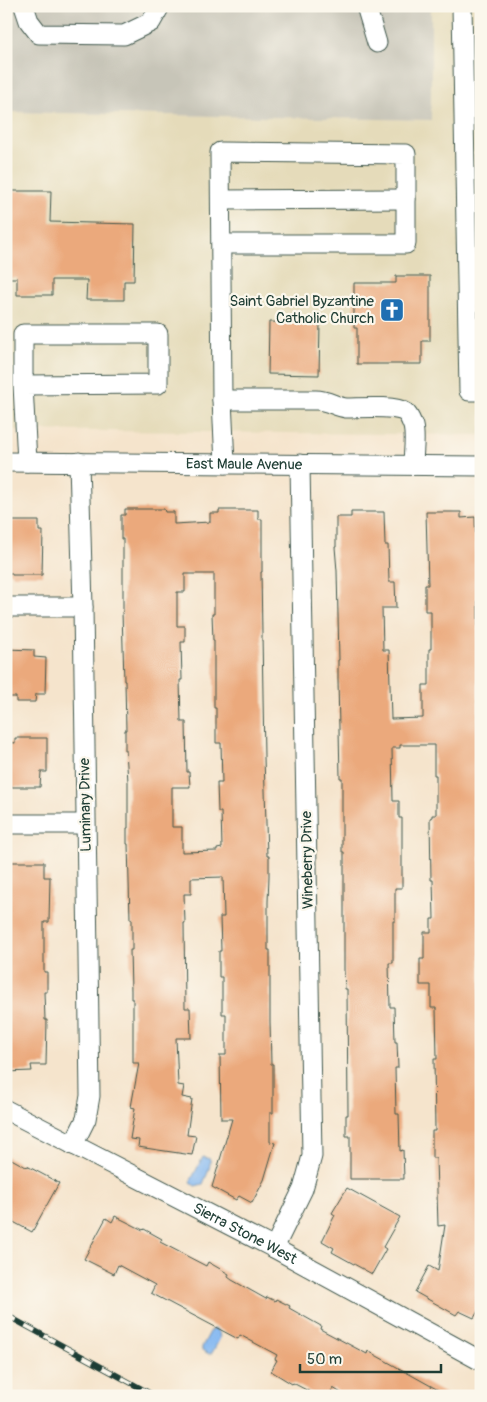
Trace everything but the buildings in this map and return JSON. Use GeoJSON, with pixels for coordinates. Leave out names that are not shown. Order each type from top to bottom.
{"type":"FeatureCollection","features":[{"type":"Feature","properties":{"kind":"street"},"geometry":{"type":"LineString","coordinates":[[24,6],[29,22],[39,34],[124,35],[152,22],[160,6]]}},
{"type":"Feature","properties":{"kind":"street"},"geometry":{"type":"LineString","coordinates":[[366,6],[376,43]]}},
{"type":"Feature","properties":{"kind":"street"},"geometry":{"type":"LineString","coordinates":[[462,6],[469,391],[481,391]]}},
{"type":"Feature","properties":{"kind":"street"},"geometry":{"type":"LineString","coordinates":[[221,244],[406,244],[406,154],[220,152],[222,400],[225,464]]}},
{"type":"Feature","properties":{"kind":"street"},"geometry":{"type":"LineString","coordinates":[[221,200],[406,199]]}},
{"type":"Feature","properties":{"kind":"street"},"geometry":{"type":"LineString","coordinates":[[23,384],[158,384],[158,334],[23,334],[23,384],[27,462]]}},
{"type":"Feature","properties":{"kind":"street"},"geometry":{"type":"LineString","coordinates":[[222,400],[325,400],[343,408],[382,408],[405,412],[413,427],[413,465]]}},
{"type":"Feature","properties":{"kind":"street","name":"East Maule Avenue"},"geometry":{"type":"LineString","coordinates":[[6,462],[481,466]]}},
{"type":"Feature","properties":{"kind":"street","name":"Luminary Drive"},"geometry":{"type":"LineString","coordinates":[[73,1145],[86,1119],[90,1096],[79,462]]}},
{"type":"Feature","properties":{"kind":"street","name":"Wineberry Drive"},"geometry":{"type":"LineString","coordinates":[[274,1248],[303,1189],[312,1156],[300,464]]}},
{"type":"Feature","properties":{"kind":"street"},"geometry":{"type":"LineString","coordinates":[[6,607],[83,607]]}},
{"type":"Feature","properties":{"kind":"street"},"geometry":{"type":"LineString","coordinates":[[6,824],[85,824]]}},
{"type":"Feature","properties":{"kind":"street","name":"Sierra Stone West"},"geometry":{"type":"LineString","coordinates":[[6,1110],[274,1248],[481,1361]]}},
{"type":"Feature","properties":{"kind":"shaded area"},"geometry":{"type":"Polygon","coordinates":[[[6,6],[431,6],[431,120],[6,112],[6,6]]]}},
{"type":"Feature","properties":{"kind":"shaded area"},"geometry":{"type":"Polygon","coordinates":[[[431,6],[481,6],[481,435],[6,430],[6,112],[430,120],[431,6]]]}},
{"type":"Feature","properties":{"kind":"water"},"geometry":{"type":"Polygon","coordinates":[[[203,1157],[210,1159],[209,1169],[203,1184],[195,1186],[190,1182],[203,1157]]]}},
{"type":"Feature","properties":{"kind":"water"},"geometry":{"type":"Polygon","coordinates":[[[214,1329],[219,1332],[220,1338],[212,1353],[209,1354],[202,1350],[202,1347],[211,1330],[214,1329]]]}},
{"type":"Feature","properties":{"kind":"railway"},"geometry":{"type":"LineString","coordinates":[[6,1315],[155,1396]]}},
{"type":"Feature","properties":{"kind":"place","name":"Saint Gabriel Byzantine Catholic Church"},"geometry":{"type":"Point","coordinates":[392,310]}}]}
